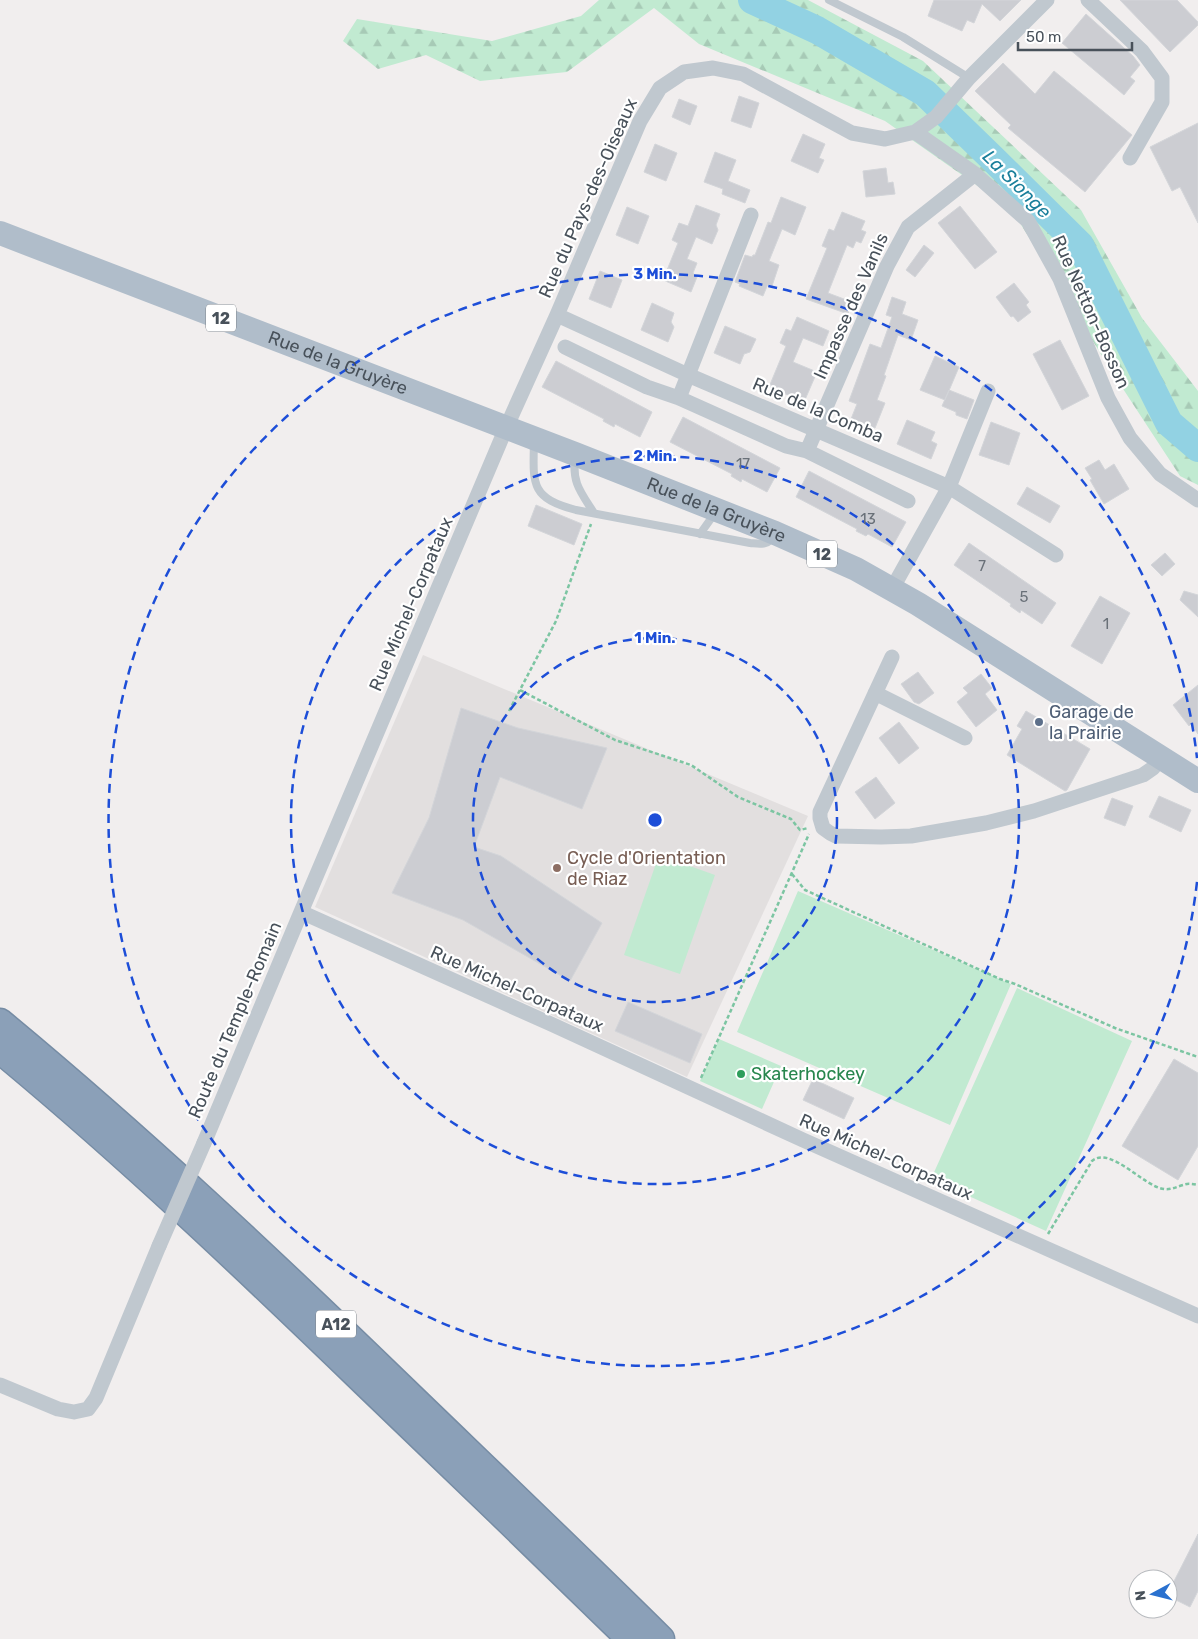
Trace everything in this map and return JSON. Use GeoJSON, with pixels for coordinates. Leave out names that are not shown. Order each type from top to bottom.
{"type":"FeatureCollection","features":[{"type":"Feature","properties":{"kind":"highway","name":"A12"},"geometry":{"type":"LineString","coordinates":[[0,1022],[89,1096],[292,1281],[661,1639]]}},
{"type":"Feature","properties":{"kind":"highway","name":"A12"},"geometry":{"type":"LineString","coordinates":[[0,1050],[169,1198],[276,1297],[630,1639]]}},
{"type":"Feature","properties":{"kind":"main road","name":"Rue de la Gruyère"},"geometry":{"type":"LineString","coordinates":[[0,233],[575,454],[775,533],[856,569],[892,589],[1198,781]]}},
{"type":"Feature","properties":{"kind":"street","name":"Rue du Pays-des-Oiseaux"},"geometry":{"type":"LineString","coordinates":[[506,428],[557,315],[640,121],[660,88],[684,72],[713,68],[743,74],[852,133],[886,138],[914,132],[936,117],[969,78],[1047,0]]}},
{"type":"Feature","properties":{"kind":"street"},"geometry":{"type":"LineString","coordinates":[[1088,0],[1142,51],[1162,78],[1162,102],[1130,158]]}},
{"type":"Feature","properties":{"kind":"street","name":"Rue Netton-Bosson"},"geometry":{"type":"LineString","coordinates":[[914,132],[975,174],[1028,221],[1060,279],[1108,398],[1130,438],[1160,474],[1198,500]]}},
{"type":"Feature","properties":{"kind":"street","name":"Impasse des Vanils"},"geometry":{"type":"LineString","coordinates":[[807,451],[887,266],[908,227],[975,174]]}},
{"type":"Feature","properties":{"kind":"street"},"geometry":{"type":"LineString","coordinates":[[679,398],[750,215]]}},
{"type":"Feature","properties":{"kind":"street","name":"Rue de la Comba"},"geometry":{"type":"LineString","coordinates":[[557,315],[688,375],[949,486],[1056,554]]}},
{"type":"Feature","properties":{"kind":"street"},"geometry":{"type":"LineString","coordinates":[[565,347],[647,387],[679,398],[786,446],[807,451],[908,501]]}},
{"type":"Feature","properties":{"kind":"street"},"geometry":{"type":"LineString","coordinates":[[892,589],[949,486],[988,391]]}},
{"type":"Feature","properties":{"kind":"street","name":"Rue Michel-Corpataux"},"geometry":{"type":"LineString","coordinates":[[506,428],[301,912],[1198,1316]]}},
{"type":"Feature","properties":{"kind":"street"},"geometry":{"type":"LineString","coordinates":[[892,657],[820,812],[824,828],[836,836],[881,838],[911,836],[986,823],[1034,811],[1143,775],[1154,768],[1161,758]]}},
{"type":"Feature","properties":{"kind":"street"},"geometry":{"type":"LineString","coordinates":[[875,693],[965,738]]}},
{"type":"Feature","properties":{"kind":"street","name":"Route du Temple-Romain"},"geometry":{"type":"LineString","coordinates":[[0,1385],[58,1409],[74,1412],[88,1409],[96,1398],[301,912]]}},
{"type":"Feature","properties":{"kind":"lane"},"geometry":{"type":"LineString","coordinates":[[829,0],[903,37],[969,78]]}},
{"type":"Feature","properties":{"kind":"lane"},"geometry":{"type":"LineString","coordinates":[[534,439],[534,474],[538,489],[541,494],[552,502],[594,513],[760,544],[768,543],[775,533]]}},
{"type":"Feature","properties":{"kind":"lane"},"geometry":{"type":"LineString","coordinates":[[575,454],[575,481],[594,513]]}},
{"type":"Feature","properties":{"kind":"lane"},"geometry":{"type":"LineString","coordinates":[[700,534],[717,510]]}},
{"type":"Feature","properties":{"kind":"path"},"geometry":{"type":"LineString","coordinates":[[509,711],[556,621],[594,513]]}},
{"type":"Feature","properties":{"kind":"path"},"geometry":{"type":"LineString","coordinates":[[520,690],[615,740],[691,765],[738,797],[790,819],[800,830],[812,827],[696,1091]]}},
{"type":"Feature","properties":{"kind":"path"},"geometry":{"type":"LineString","coordinates":[[792,874],[805,890],[1000,979],[1016,984],[1115,1028],[1198,1057]]}},
{"type":"Feature","properties":{"kind":"path"},"geometry":{"type":"LineString","coordinates":[[1041,1246],[1096,1157],[1101,1156],[1114,1161],[1165,1190],[1184,1184],[1198,1185]]}},
{"type":"Feature","properties":{"kind":"shaded area","name":"Cycle d'Orientation de Riaz"},"geometry":{"type":"Polygon","coordinates":[[[423,655],[808,816],[687,1077],[315,907],[423,655]]]}},
{"type":"Feature","properties":{"kind":"green space"},"geometry":{"type":"Polygon","coordinates":[[[599,0],[808,0],[923,61],[1081,210],[1142,318],[1198,391],[1198,485],[1180,476],[1112,372],[1012,210],[885,121],[699,44],[654,8],[567,72],[480,81],[426,55],[378,69],[343,41],[357,19],[492,41],[581,16],[599,0]]]}},
{"type":"Feature","properties":{"kind":"green space"},"geometry":{"type":"Polygon","coordinates":[[[659,855],[715,875],[680,974],[624,955],[659,855]]]}},
{"type":"Feature","properties":{"kind":"green space"},"geometry":{"type":"Polygon","coordinates":[[[798,891],[1011,984],[950,1125],[737,1032],[798,891]]]}},
{"type":"Feature","properties":{"kind":"green space"},"geometry":{"type":"Polygon","coordinates":[[[1017,988],[1132,1041],[1046,1231],[931,1179],[1017,988]]]}},
{"type":"Feature","properties":{"kind":"green space","name":"Skaterhockey"},"geometry":{"type":"Polygon","coordinates":[[[719,1039],[781,1066],[762,1109],[700,1081],[719,1039]]]}},
{"type":"Feature","properties":{"kind":"building"},"geometry":{"type":"Polygon","coordinates":[[[934,0],[1021,0],[1000,21],[982,4],[974,23],[967,20],[962,31],[928,16],[934,0]]]}},
{"type":"Feature","properties":{"kind":"building"},"geometry":{"type":"Polygon","coordinates":[[[1120,0],[1177,0],[1198,22],[1198,25],[1170,52],[1120,0]]]}},
{"type":"Feature","properties":{"kind":"building"},"geometry":{"type":"Polygon","coordinates":[[[1086,14],[1133,56],[1140,65],[1130,77],[1135,81],[1124,95],[1062,43],[1086,14]]]}},
{"type":"Feature","properties":{"kind":"building"},"geometry":{"type":"Polygon","coordinates":[[[1003,63],[1035,94],[1054,71],[1132,135],[1085,192],[1008,128],[1011,125],[975,91],[1003,63]]]}},
{"type":"Feature","properties":{"kind":"building"},"geometry":{"type":"Polygon","coordinates":[[[739,96],[759,103],[751,128],[731,121],[739,96]]]}},
{"type":"Feature","properties":{"kind":"building"},"geometry":{"type":"Polygon","coordinates":[[[679,99],[697,106],[690,125],[672,117],[679,99]]]}},
{"type":"Feature","properties":{"kind":"building"},"geometry":{"type":"Polygon","coordinates":[[[1198,123],[1198,223],[1180,187],[1172,191],[1150,147],[1198,123]]]}},
{"type":"Feature","properties":{"kind":"building"},"geometry":{"type":"Polygon","coordinates":[[[803,134],[825,144],[819,158],[824,160],[818,173],[791,161],[803,134]]]}},
{"type":"Feature","properties":{"kind":"building"},"geometry":{"type":"Polygon","coordinates":[[[655,144],[677,153],[666,181],[644,172],[655,144]]]}},
{"type":"Feature","properties":{"kind":"building"},"geometry":{"type":"Polygon","coordinates":[[[715,152],[736,160],[728,181],[750,190],[745,203],[722,194],[723,189],[704,182],[715,152]]]}},
{"type":"Feature","properties":{"kind":"building"},"geometry":{"type":"Polygon","coordinates":[[[886,168],[888,183],[893,182],[895,194],[866,197],[863,171],[886,168]]]}},
{"type":"Feature","properties":{"kind":"building"},"geometry":{"type":"Polygon","coordinates":[[[781,197],[806,207],[795,235],[782,229],[769,261],[779,265],[772,286],[768,284],[763,296],[739,286],[740,284],[735,282],[745,255],[752,257],[755,255],[768,222],[771,223],[781,197]]]}},
{"type":"Feature","properties":{"kind":"building"},"geometry":{"type":"Polygon","coordinates":[[[696,205],[720,214],[716,225],[718,230],[712,244],[696,237],[687,259],[697,263],[693,273],[697,277],[691,292],[663,280],[678,243],[672,240],[679,223],[688,226],[696,205]]]}},
{"type":"Feature","properties":{"kind":"building"},"geometry":{"type":"Polygon","coordinates":[[[960,206],[997,252],[975,269],[938,223],[960,206]]]}},
{"type":"Feature","properties":{"kind":"building"},"geometry":{"type":"Polygon","coordinates":[[[627,207],[649,216],[638,244],[616,235],[627,207]]]}},
{"type":"Feature","properties":{"kind":"building"},"geometry":{"type":"Polygon","coordinates":[[[842,212],[865,221],[861,230],[866,232],[861,243],[856,241],[853,248],[847,245],[828,293],[852,302],[848,314],[806,299],[827,248],[822,246],[829,229],[834,231],[842,212]]]}},
{"type":"Feature","properties":{"kind":"building"},"geometry":{"type":"Polygon","coordinates":[[[924,245],[934,253],[915,277],[906,270],[924,245]]]}},
{"type":"Feature","properties":{"kind":"building"},"geometry":{"type":"Polygon","coordinates":[[[600,271],[622,280],[611,308],[589,299],[600,271]]]}},
{"type":"Feature","properties":{"kind":"building"},"geometry":{"type":"Polygon","coordinates":[[[1014,283],[1029,302],[1026,305],[1031,312],[1018,322],[1013,316],[1011,317],[996,297],[1014,283]]]}},
{"type":"Feature","properties":{"kind":"building"},"geometry":{"type":"Polygon","coordinates":[[[892,297],[906,302],[902,314],[918,320],[911,340],[898,335],[877,400],[885,403],[875,428],[851,419],[857,404],[849,401],[870,344],[881,348],[892,317],[886,315],[892,297]]]}},
{"type":"Feature","properties":{"kind":"building"},"geometry":{"type":"Polygon","coordinates":[[[652,303],[674,313],[671,322],[674,327],[668,342],[641,330],[652,303]]]}},
{"type":"Feature","properties":{"kind":"building"},"geometry":{"type":"Polygon","coordinates":[[[797,317],[829,331],[823,346],[803,338],[793,362],[817,372],[804,402],[769,387],[786,346],[780,343],[786,329],[791,331],[797,317]]]}},
{"type":"Feature","properties":{"kind":"building"},"geometry":{"type":"Polygon","coordinates":[[[725,326],[756,339],[750,352],[744,354],[740,364],[714,353],[725,326]]]}},
{"type":"Feature","properties":{"kind":"building"},"geometry":{"type":"Polygon","coordinates":[[[1060,340],[1089,396],[1062,410],[1033,354],[1060,340]]]}},
{"type":"Feature","properties":{"kind":"building"},"geometry":{"type":"Polygon","coordinates":[[[935,356],[959,367],[945,400],[920,390],[935,356]]]}},
{"type":"Feature","properties":{"kind":"building"},"geometry":{"type":"Polygon","coordinates":[[[556,361],[652,412],[640,437],[615,424],[614,427],[603,421],[604,419],[542,387],[556,361]]]}},
{"type":"Feature","properties":{"kind":"building"},"geometry":{"type":"Polygon","coordinates":[[[949,390],[974,400],[967,419],[956,415],[956,412],[942,406],[949,390]]]}},
{"type":"Feature","properties":{"kind":"building"},"geometry":{"type":"Polygon","coordinates":[[[683,417],[780,468],[767,492],[742,479],[741,482],[731,476],[732,474],[670,442],[683,417]]]}},
{"type":"Feature","properties":{"kind":"building"},"geometry":{"type":"Polygon","coordinates":[[[907,420],[935,432],[931,441],[937,444],[931,459],[897,444],[907,420]]]}},
{"type":"Feature","properties":{"kind":"building"},"geometry":{"type":"Polygon","coordinates":[[[991,422],[1020,433],[1009,465],[979,455],[991,422]]]}},
{"type":"Feature","properties":{"kind":"building"},"geometry":{"type":"Polygon","coordinates":[[[1099,460],[1105,470],[1114,464],[1129,489],[1104,504],[1085,468],[1099,460]]]}},
{"type":"Feature","properties":{"kind":"building"},"geometry":{"type":"Polygon","coordinates":[[[809,471],[906,522],[892,547],[868,534],[866,536],[856,531],[857,529],[796,497],[809,471]]]}},
{"type":"Feature","properties":{"kind":"building"},"geometry":{"type":"Polygon","coordinates":[[[1027,487],[1060,506],[1050,523],[1017,504],[1027,487]]]}},
{"type":"Feature","properties":{"kind":"building"},"geometry":{"type":"Polygon","coordinates":[[[536,505],[582,524],[574,545],[528,526],[536,505]]]}},
{"type":"Feature","properties":{"kind":"building"},"geometry":{"type":"Polygon","coordinates":[[[969,543],[1056,603],[1042,624],[1021,610],[1020,613],[1010,606],[1011,604],[954,565],[969,543]]]}},
{"type":"Feature","properties":{"kind":"building"},"geometry":{"type":"Polygon","coordinates":[[[1165,553],[1175,564],[1162,576],[1151,565],[1165,553]]]}},
{"type":"Feature","properties":{"kind":"building"},"geometry":{"type":"Polygon","coordinates":[[[1184,591],[1198,595],[1198,617],[1180,600],[1184,591]]]}},
{"type":"Feature","properties":{"kind":"building"},"geometry":{"type":"Polygon","coordinates":[[[1100,596],[1130,613],[1102,664],[1071,646],[1100,596]]]}},
{"type":"Feature","properties":{"kind":"building"},"geometry":{"type":"Polygon","coordinates":[[[918,672],[934,693],[919,704],[914,702],[901,684],[918,672]]]}},
{"type":"Feature","properties":{"kind":"building"},"geometry":{"type":"Polygon","coordinates":[[[981,674],[992,688],[985,694],[997,710],[976,727],[957,702],[968,693],[963,688],[981,674]]]}},
{"type":"Feature","properties":{"kind":"building"},"geometry":{"type":"Polygon","coordinates":[[[1198,685],[1198,734],[1191,724],[1189,726],[1173,705],[1198,685]]]}},
{"type":"Feature","properties":{"kind":"building"},"geometry":{"type":"Polygon","coordinates":[[[461,708],[518,728],[607,748],[582,809],[500,777],[474,847],[501,856],[602,923],[570,981],[463,920],[392,893],[429,818],[461,708]]]}},
{"type":"Feature","properties":{"kind":"building"},"geometry":{"type":"Polygon","coordinates":[[[1026,711],[1090,749],[1067,790],[1065,791],[1007,755],[1022,729],[1017,726],[1026,711]]]}},
{"type":"Feature","properties":{"kind":"building"},"geometry":{"type":"Polygon","coordinates":[[[899,722],[919,748],[899,764],[879,738],[899,722]]]}},
{"type":"Feature","properties":{"kind":"building"},"geometry":{"type":"Polygon","coordinates":[[[876,777],[895,803],[875,819],[855,792],[876,777]]]}},
{"type":"Feature","properties":{"kind":"building"},"geometry":{"type":"Polygon","coordinates":[[[1159,796],[1191,810],[1181,832],[1149,817],[1159,796]]]}},
{"type":"Feature","properties":{"kind":"building"},"geometry":{"type":"Polygon","coordinates":[[[1112,798],[1133,806],[1125,826],[1104,818],[1112,798]]]}},
{"type":"Feature","properties":{"kind":"building"},"geometry":{"type":"Polygon","coordinates":[[[628,1002],[702,1034],[690,1063],[615,1031],[628,1002]]]}},
{"type":"Feature","properties":{"kind":"building"},"geometry":{"type":"Polygon","coordinates":[[[1174,1059],[1198,1073],[1198,1146],[1178,1180],[1122,1146],[1174,1059]]]}},
{"type":"Feature","properties":{"kind":"building"},"geometry":{"type":"Polygon","coordinates":[[[813,1079],[854,1098],[844,1119],[803,1100],[813,1079]]]}},
{"type":"Feature","properties":{"kind":"building"},"geometry":{"type":"Polygon","coordinates":[[[1198,1534],[1198,1591],[1190,1607],[1178,1601],[1178,1573],[1198,1534]]]}},
{"type":"Feature","properties":{"kind":"waterway","name":"La Sionge"},"geometry":{"type":"LineString","coordinates":[[752,0],[817,30],[925,93],[1080,245],[1169,423],[1198,448]]}},
{"type":"Feature","properties":{"kind":"place","name":"Garage de la Prairie"},"geometry":{"type":"Point","coordinates":[1039,722]}},
{"type":"Feature","properties":{"kind":"place","name":"Cycle d'Orientation de Riaz"},"geometry":{"type":"Point","coordinates":[557,868]}},
{"type":"Feature","properties":{"kind":"place","name":"Skaterhockey"},"geometry":{"type":"Point","coordinates":[741,1074]}}]}
